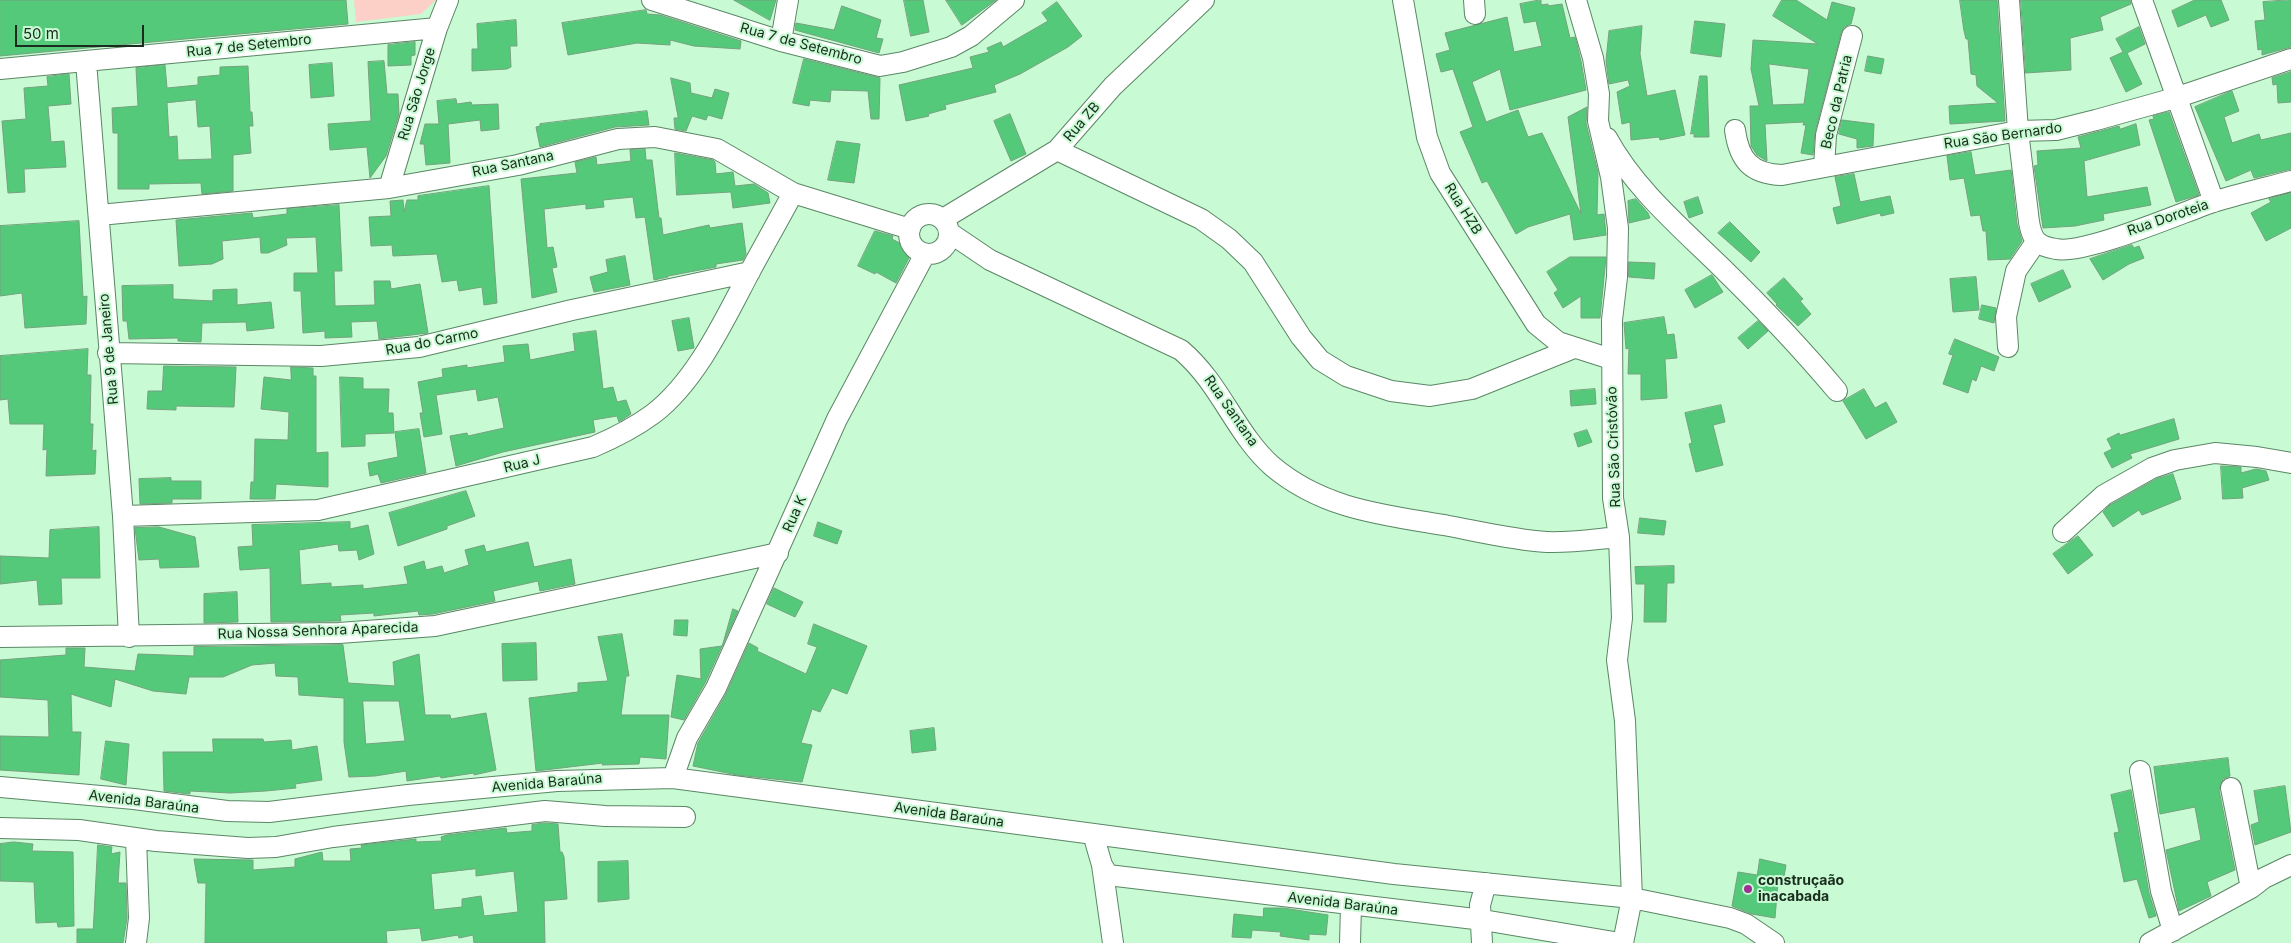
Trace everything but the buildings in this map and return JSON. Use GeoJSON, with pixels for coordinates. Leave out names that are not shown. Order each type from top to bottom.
{"type":"FeatureCollection","features":[{"type":"Feature","properties":{"kind":"street","name":"Rua São Jorge"},"geometry":{"type":"LineString","coordinates":[[389,188],[437,28],[448,0]]}},
{"type":"Feature","properties":{"kind":"street","name":"Rua 7 de Setembro"},"geometry":{"type":"LineString","coordinates":[[652,0],[781,41],[880,66],[903,62],[951,47],[971,36],[1014,0]]}},
{"type":"Feature","properties":{"kind":"street"},"geometry":{"type":"LineString","coordinates":[[781,41],[788,0]]}},
{"type":"Feature","properties":{"kind":"street","name":"Rua ZB"},"geometry":{"type":"LineString","coordinates":[[946,226],[1057,150],[1113,86],[1204,0]]}},
{"type":"Feature","properties":{"kind":"street","name":"Rua HZB"},"geometry":{"type":"LineString","coordinates":[[1403,0],[1427,137],[1440,173],[1536,324],[1558,342],[1612,359]]}},
{"type":"Feature","properties":{"kind":"street","name":"Rua São Cristóvão"},"geometry":{"type":"LineString","coordinates":[[1576,0],[1593,58],[1599,94],[1598,121],[1611,177],[1618,228],[1612,359],[1613,498],[1619,537],[1622,618],[1617,660],[1625,721],[1632,898],[1621,943]]}},
{"type":"Feature","properties":{"kind":"street"},"geometry":{"type":"LineString","coordinates":[[2008,347],[2006,317],[2016,271],[2040,244],[2032,236],[2018,131],[2009,0]]}},
{"type":"Feature","properties":{"kind":"street"},"geometry":{"type":"LineString","coordinates":[[2142,0],[2175,98],[2214,202]]}},
{"type":"Feature","properties":{"kind":"street","name":"Rua 7 de Setembro"},"geometry":{"type":"LineString","coordinates":[[0,69],[437,28]]}},
{"type":"Feature","properties":{"kind":"street","name":"Beco da Patria"},"geometry":{"type":"LineString","coordinates":[[1824,167],[1826,134],[1852,36]]}},
{"type":"Feature","properties":{"kind":"street","name":"Rua São Bernardo"},"geometry":{"type":"LineString","coordinates":[[1735,130],[1737,148],[1744,158],[1762,172],[1782,175],[2018,131],[2056,130],[2175,98],[2291,59]]}},
{"type":"Feature","properties":{"kind":"street","name":"Rua 9 de Janeiro"},"geometry":{"type":"LineString","coordinates":[[86,62],[108,353],[123,516],[129,637]]}},
{"type":"Feature","properties":{"kind":"street"},"geometry":{"type":"LineString","coordinates":[[1598,121],[1631,176],[1783,328],[1836,392]]}},
{"type":"Feature","properties":{"kind":"street","name":"Rua Santana"},"geometry":{"type":"LineString","coordinates":[[99,215],[389,188],[518,165],[618,139],[655,137],[717,149],[793,193],[910,229]]}},
{"type":"Feature","properties":{"kind":"street"},"geometry":{"type":"LineString","coordinates":[[1057,150],[1201,219],[1229,239],[1253,262],[1302,337],[1320,360],[1346,376],[1391,391],[1430,396],[1472,389],[1574,348]]}},
{"type":"Feature","properties":{"kind":"street","name":"Rua Doroteia"},"geometry":{"type":"LineString","coordinates":[[2040,244],[2056,250],[2096,244],[2214,202],[2291,181]]}},
{"type":"Feature","properties":{"kind":"street","name":"Rua J"},"geometry":{"type":"LineString","coordinates":[[123,516],[318,510],[593,447],[625,433],[653,414],[671,396],[716,336],[793,193]]}},
{"type":"Feature","properties":{"kind":"street"},"geometry":{"type":"LineString","coordinates":[[928,214],[946,226],[948,242],[943,250],[934,254],[925,254],[918,251],[912,245],[910,229],[914,222],[928,214]]}},
{"type":"Feature","properties":{"kind":"street","name":"Rua Santana"},"geometry":{"type":"LineString","coordinates":[[946,226],[990,260],[1181,350],[1199,366],[1221,395],[1242,432],[1271,465],[1304,489],[1344,506],[1504,537],[1548,542],[1619,537]]}},
{"type":"Feature","properties":{"kind":"street","name":"Rua K"},"geometry":{"type":"LineString","coordinates":[[673,778],[687,738],[716,688],[837,420],[925,254]]}},
{"type":"Feature","properties":{"kind":"street","name":"Rua do Carmo"},"geometry":{"type":"LineString","coordinates":[[108,353],[320,356],[419,347],[572,310],[750,272]]}},
{"type":"Feature","properties":{"kind":"street"},"geometry":{"type":"LineString","coordinates":[[2063,532],[2104,495],[2152,468],[2175,460],[2215,453],[2291,463]]}},
{"type":"Feature","properties":{"kind":"street","name":"Rua Nossa Senhora Aparecida"},"geometry":{"type":"LineString","coordinates":[[0,637],[129,637],[339,633],[435,626],[778,553]]}},
{"type":"Feature","properties":{"kind":"street"},"geometry":{"type":"LineString","coordinates":[[2140,771],[2161,891],[2173,931]]}},
{"type":"Feature","properties":{"kind":"street","name":"Avenida Baraúna"},"geometry":{"type":"LineString","coordinates":[[0,787],[134,799],[227,811],[269,812],[408,795],[556,782],[673,778],[1394,874],[1632,898],[1730,918],[1746,924],[1774,943]]}},
{"type":"Feature","properties":{"kind":"street"},"geometry":{"type":"LineString","coordinates":[[2231,788],[2251,888]]}},
{"type":"Feature","properties":{"kind":"street"},"geometry":{"type":"LineString","coordinates":[[0,828],[79,830],[136,839],[248,848],[544,811],[605,816],[685,817]]}},
{"type":"Feature","properties":{"kind":"street"},"geometry":{"type":"LineString","coordinates":[[1093,834],[1102,865],[1113,943]]}},
{"type":"Feature","properties":{"kind":"street"},"geometry":{"type":"LineString","coordinates":[[136,839],[139,918],[136,943]]}},
{"type":"Feature","properties":{"kind":"street","name":"Avenida Baraúna"},"geometry":{"type":"LineString","coordinates":[[1102,865],[1108,875],[1482,920],[1621,943]]}},
{"type":"Feature","properties":{"kind":"street"},"geometry":{"type":"LineString","coordinates":[[2150,943],[2251,888],[2264,878],[2291,865]]}},
{"type":"Feature","properties":{"kind":"street"},"geometry":{"type":"LineString","coordinates":[[1482,943],[1480,905],[1486,883]]}},
{"type":"Feature","properties":{"kind":"street"},"geometry":{"type":"LineString","coordinates":[[1350,943],[1352,905]]}},
{"type":"Feature","properties":{"kind":"shaded area"},"geometry":{"type":"Polygon","coordinates":[[[354,0],[436,0],[421,14],[356,22],[354,0]]]}},
{"type":"Feature","properties":{"kind":"place","name":"construçaão inacabada"},"geometry":{"type":"Point","coordinates":[1748,889]}}]}
